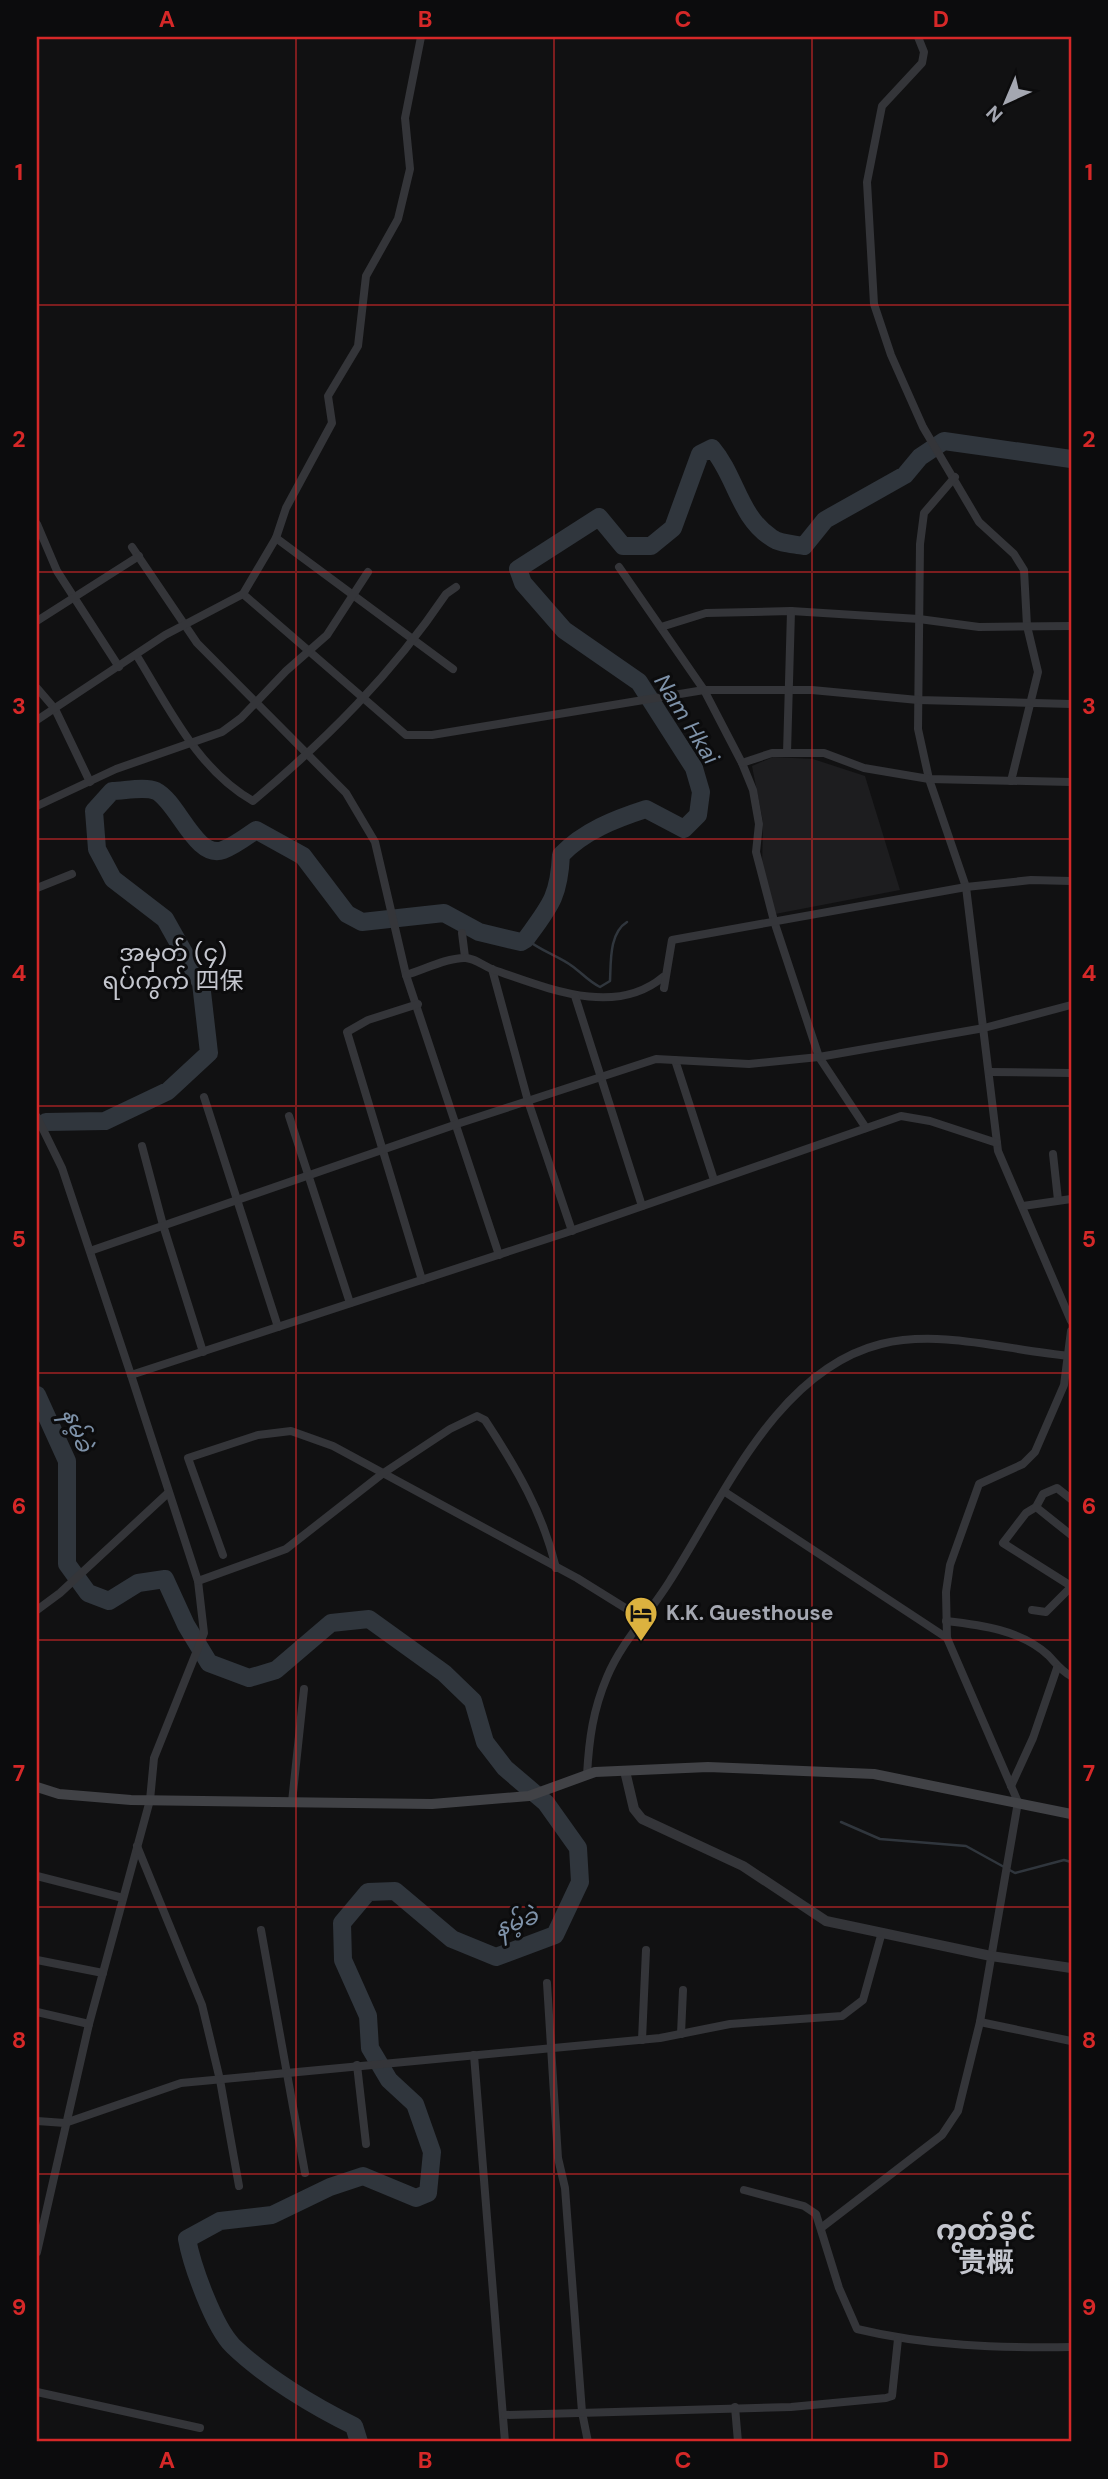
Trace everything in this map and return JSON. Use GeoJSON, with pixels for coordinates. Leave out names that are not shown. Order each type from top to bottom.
{"type":"FeatureCollection","features":[{"type":"Feature","properties":{"kind":"main road"},"geometry":{"type":"LineString","coordinates":[[37,1787],[59,1794],[150,1800],[432,1804],[529,1796],[587,1775],[625,1770],[708,1767],[874,1774],[1071,1814]]}},
{"type":"Feature","properties":{"kind":"street"},"geometry":{"type":"LineString","coordinates":[[37,720],[183,625],[243,594],[276,538],[286,508],[312,465],[332,423],[328,396],[358,346],[366,276],[398,219],[410,169],[405,118],[421,37]]}},
{"type":"Feature","properties":{"kind":"street"},"geometry":{"type":"LineString","coordinates":[[918,37],[924,52],[922,63],[882,106],[867,182],[874,304],[891,355],[923,427],[942,454],[979,522],[1014,554],[1024,570],[1027,626],[1038,672],[1011,781]]}},
{"type":"Feature","properties":{"kind":"street"},"geometry":{"type":"LineString","coordinates":[[955,477],[924,513],[920,544],[918,729],[929,779],[966,887],[998,1143],[1071,1321]]}},
{"type":"Feature","properties":{"kind":"street"},"geometry":{"type":"LineString","coordinates":[[37,524],[57,571],[120,667]]}},
{"type":"Feature","properties":{"kind":"street"},"geometry":{"type":"LineString","coordinates":[[276,538],[354,593],[453,669]]}},
{"type":"Feature","properties":{"kind":"street"},"geometry":{"type":"LineString","coordinates":[[131,547],[172,602],[183,625],[197,643],[346,793],[366,822],[375,842],[393,926],[407,975],[499,1255]]}},
{"type":"Feature","properties":{"kind":"street"},"geometry":{"type":"LineString","coordinates":[[37,621],[139,556]]}},
{"type":"Feature","properties":{"kind":"street"},"geometry":{"type":"LineString","coordinates":[[619,567],[704,690],[742,763],[753,790],[759,824],[756,852],[774,921],[819,1057],[866,1128]]}},
{"type":"Feature","properties":{"kind":"street"},"geometry":{"type":"LineString","coordinates":[[37,806],[116,769],[222,732],[257,703],[327,635],[368,572]]}},
{"type":"Feature","properties":{"kind":"street"},"geometry":{"type":"LineString","coordinates":[[137,656],[190,744],[236,791],[253,801],[309,754],[363,700],[415,640],[446,594],[456,587]]}},
{"type":"Feature","properties":{"kind":"street"},"geometry":{"type":"LineString","coordinates":[[243,594],[406,735],[432,734],[638,703],[704,690],[788,690],[918,699],[1071,704]]}},
{"type":"Feature","properties":{"kind":"street"},"geometry":{"type":"LineString","coordinates":[[787,753],[791,611]]}},
{"type":"Feature","properties":{"kind":"street"},"geometry":{"type":"LineString","coordinates":[[660,627],[706,613],[791,611],[919,619],[979,626],[1071,626]]}},
{"type":"Feature","properties":{"kind":"street"},"geometry":{"type":"LineString","coordinates":[[37,688],[55,709],[90,782]]}},
{"type":"Feature","properties":{"kind":"street"},"geometry":{"type":"LineString","coordinates":[[742,763],[772,754],[824,753],[864,768],[929,779],[1071,782]]}},
{"type":"Feature","properties":{"kind":"street"},"geometry":{"type":"LineString","coordinates":[[37,888],[72,874]]}},
{"type":"Feature","properties":{"kind":"street"},"geometry":{"type":"LineString","coordinates":[[664,988],[663,977],[672,940],[966,887],[1031,880],[1071,881]]}},
{"type":"Feature","properties":{"kind":"street"},"geometry":{"type":"LineString","coordinates":[[462,933],[465,957]]}},
{"type":"Feature","properties":{"kind":"street"},"geometry":{"type":"LineString","coordinates":[[407,975],[465,957],[492,969],[526,979],[540,988],[575,996],[624,993],[651,988],[663,977]]}},
{"type":"Feature","properties":{"kind":"street"},"geometry":{"type":"LineString","coordinates":[[492,969],[528,1101],[572,1231]]}},
{"type":"Feature","properties":{"kind":"street"},"geometry":{"type":"LineString","coordinates":[[575,996],[642,1206]]}},
{"type":"Feature","properties":{"kind":"street"},"geometry":{"type":"LineString","coordinates":[[418,1004],[368,1020],[347,1032],[422,1280]]}},
{"type":"Feature","properties":{"kind":"street"},"geometry":{"type":"LineString","coordinates":[[90,1251],[383,1149],[656,1059],[749,1064],[819,1057],[984,1028],[1071,1005]]}},
{"type":"Feature","properties":{"kind":"street"},"geometry":{"type":"LineString","coordinates":[[675,1060],[714,1180]]}},
{"type":"Feature","properties":{"kind":"street"},"geometry":{"type":"LineString","coordinates":[[989,1072],[1071,1073]]}},
{"type":"Feature","properties":{"kind":"street"},"geometry":{"type":"LineString","coordinates":[[204,1097],[278,1327]]}},
{"type":"Feature","properties":{"kind":"street"},"geometry":{"type":"LineString","coordinates":[[37,1116],[62,1168],[198,1581],[205,1633],[197,1659],[154,1758],[150,1800],[89,2024],[40,2220],[37,2252]]}},
{"type":"Feature","properties":{"kind":"street"},"geometry":{"type":"LineString","coordinates":[[289,1116],[351,1303]]}},
{"type":"Feature","properties":{"kind":"street"},"geometry":{"type":"LineString","coordinates":[[131,1375],[572,1231],[901,1116],[930,1121],[998,1143]]}},
{"type":"Feature","properties":{"kind":"street"},"geometry":{"type":"LineString","coordinates":[[142,1146],[163,1226],[203,1352]]}},
{"type":"Feature","properties":{"kind":"street"},"geometry":{"type":"LineString","coordinates":[[1053,1154],[1058,1200]]}},
{"type":"Feature","properties":{"kind":"street"},"geometry":{"type":"LineString","coordinates":[[1023,1206],[1071,1199]]}},
{"type":"Feature","properties":{"kind":"street"},"geometry":{"type":"LineString","coordinates":[[821,2228],[942,2135],[958,2111],[979,2022],[1018,1802],[947,1638],[950,1565],[979,1484],[1031,1459],[1064,1385],[1070,1356],[1071,1331]]}},
{"type":"Feature","properties":{"kind":"street"},"geometry":{"type":"LineString","coordinates":[[587,1775],[589,1728],[608,1673],[773,1416],[830,1366],[880,1344],[926,1339],[1070,1356]]}},
{"type":"Feature","properties":{"kind":"street"},"geometry":{"type":"LineString","coordinates":[[198,1581],[286,1549],[382,1474],[450,1429],[477,1416],[485,1420],[514,1464],[547,1529],[556,1568]]}},
{"type":"Feature","properties":{"kind":"street"},"geometry":{"type":"LineString","coordinates":[[223,1555],[188,1458],[258,1435],[291,1431],[333,1446],[556,1568],[643,1619]]}},
{"type":"Feature","properties":{"kind":"street"},"geometry":{"type":"LineString","coordinates":[[1032,1610],[1046,1612],[1071,1586],[1003,1543],[1026,1513],[1037,1507],[1043,1494],[1057,1488],[1071,1499]]}},
{"type":"Feature","properties":{"kind":"street"},"geometry":{"type":"LineString","coordinates":[[725,1492],[947,1638]]}},
{"type":"Feature","properties":{"kind":"street"},"geometry":{"type":"LineString","coordinates":[[37,1610],[60,1593],[168,1493]]}},
{"type":"Feature","properties":{"kind":"street"},"geometry":{"type":"LineString","coordinates":[[1037,1507],[1071,1535]]}},
{"type":"Feature","properties":{"kind":"street"},"geometry":{"type":"LineString","coordinates":[[946,1621],[1017,1635],[1048,1655],[1057,1668],[1071,1676]]}},
{"type":"Feature","properties":{"kind":"street"},"geometry":{"type":"LineString","coordinates":[[1011,1786],[1033,1738],[1057,1668]]}},
{"type":"Feature","properties":{"kind":"street"},"geometry":{"type":"LineString","coordinates":[[292,1802],[304,1689]]}},
{"type":"Feature","properties":{"kind":"street"},"geometry":{"type":"LineString","coordinates":[[625,1770],[634,1810],[642,1819],[743,1866],[826,1921],[991,1956],[1071,1968]]}},
{"type":"Feature","properties":{"kind":"street"},"geometry":{"type":"LineString","coordinates":[[137,1846],[202,2005],[220,2080],[239,2186]]}},
{"type":"Feature","properties":{"kind":"street"},"geometry":{"type":"LineString","coordinates":[[37,1876],[123,1898]]}},
{"type":"Feature","properties":{"kind":"street"},"geometry":{"type":"LineString","coordinates":[[261,1930],[304,2173]]}},
{"type":"Feature","properties":{"kind":"street"},"geometry":{"type":"LineString","coordinates":[[37,2121],[65,2123],[181,2082],[642,2040],[730,2024],[842,2016],[863,2000],[882,1932]]}},
{"type":"Feature","properties":{"kind":"street"},"geometry":{"type":"LineString","coordinates":[[642,2040],[646,1950]]}},
{"type":"Feature","properties":{"kind":"street"},"geometry":{"type":"LineString","coordinates":[[37,1959],[103,1973]]}},
{"type":"Feature","properties":{"kind":"street"},"geometry":{"type":"LineString","coordinates":[[547,1983],[558,2158],[565,2188],[582,2412],[588,2442]]}},
{"type":"Feature","properties":{"kind":"street"},"geometry":{"type":"LineString","coordinates":[[681,2034],[683,1990]]}},
{"type":"Feature","properties":{"kind":"street"},"geometry":{"type":"LineString","coordinates":[[37,2012],[89,2024]]}},
{"type":"Feature","properties":{"kind":"street"},"geometry":{"type":"LineString","coordinates":[[979,2022],[1071,2041]]}},
{"type":"Feature","properties":{"kind":"street"},"geometry":{"type":"LineString","coordinates":[[474,2055],[505,2415],[505,2442]]}},
{"type":"Feature","properties":{"kind":"street"},"geometry":{"type":"LineString","coordinates":[[357,2065],[366,2144]]}},
{"type":"Feature","properties":{"kind":"street"},"geometry":{"type":"LineString","coordinates":[[744,2190],[804,2206],[816,2214],[839,2288],[857,2329],[898,2339],[1004,2348],[1071,2347]]}},
{"type":"Feature","properties":{"kind":"street"},"geometry":{"type":"LineString","coordinates":[[505,2415],[791,2407],[892,2396],[898,2339]]}},
{"type":"Feature","properties":{"kind":"street"},"geometry":{"type":"LineString","coordinates":[[37,2392],[200,2428]]}},
{"type":"Feature","properties":{"kind":"street"},"geometry":{"type":"LineString","coordinates":[[735,2407],[738,2442]]}},
{"type":"Feature","properties":{"kind":"shaded area"},"geometry":{"type":"Polygon","coordinates":[[[773,757],[813,759],[865,776],[900,890],[775,914],[762,869],[763,822],[752,766],[773,757]]]}},
{"type":"Feature","properties":{"kind":"waterway","name":"Nam Hkai"},"geometry":{"type":"LineString","coordinates":[[46,1122],[105,1121],[168,1091],[209,1053],[201,983],[165,919],[113,879],[97,849],[94,811],[112,791],[156,791],[172,806],[196,839],[213,851],[223,850],[256,830],[303,856],[347,914],[362,922],[444,913],[479,932],[521,942],[526,939],[552,900],[558,881],[561,855],[570,847],[600,827],[646,809],[684,829],[698,815],[701,792],[694,768],[639,682],[564,630],[523,583],[518,569],[599,517],[623,546],[651,546],[673,528],[700,454],[712,448],[745,508],[761,529],[779,542],[804,546],[825,520],[905,475],[920,457],[944,441],[1071,459]]}},
{"type":"Feature","properties":{"kind":"waterway"},"geometry":{"type":"LineString","coordinates":[[526,939],[567,962],[600,987],[610,981],[614,940],[627,922]]}},
{"type":"Feature","properties":{"kind":"waterway","name":"နမ့်ခဲ"},"geometry":{"type":"LineString","coordinates":[[37,1395],[67,1461],[67,1564],[88,1593],[109,1601],[138,1583],[165,1579],[186,1625],[209,1663],[249,1678],[276,1670],[331,1623],[369,1619],[444,1673],[473,1701],[485,1742],[505,1768],[546,1803],[578,1848],[580,1882],[555,1935],[496,1957],[452,1939],[395,1891],[368,1892],[342,1923],[343,1960],[368,2016],[370,2048],[389,2080],[415,2104],[432,2152],[428,2193],[416,2198],[363,2176],[330,2187],[272,2215],[220,2221],[187,2239],[205,2296],[218,2325],[233,2346],[291,2390],[354,2426],[359,2442]]}},
{"type":"Feature","properties":{"kind":"waterway"},"geometry":{"type":"LineString","coordinates":[[841,1822],[880,1839],[966,1846],[1015,1873],[1064,1860],[1071,1862]]}},
{"type":"Feature","properties":{"kind":"place","name":"K.K. Guesthouse"},"geometry":{"type":"Point","coordinates":[641,1643]}},
{"type":"Feature","properties":{"kind":"district","name":"အမှတ် (၄) ရပ်ကွက် 四保"},"geometry":{"type":"Point","coordinates":[173,967]}},
{"type":"Feature","properties":{"kind":"district","name":"ကွတ်ခိုင် 贵概"},"geometry":{"type":"Point","coordinates":[986,2246]}}]}
